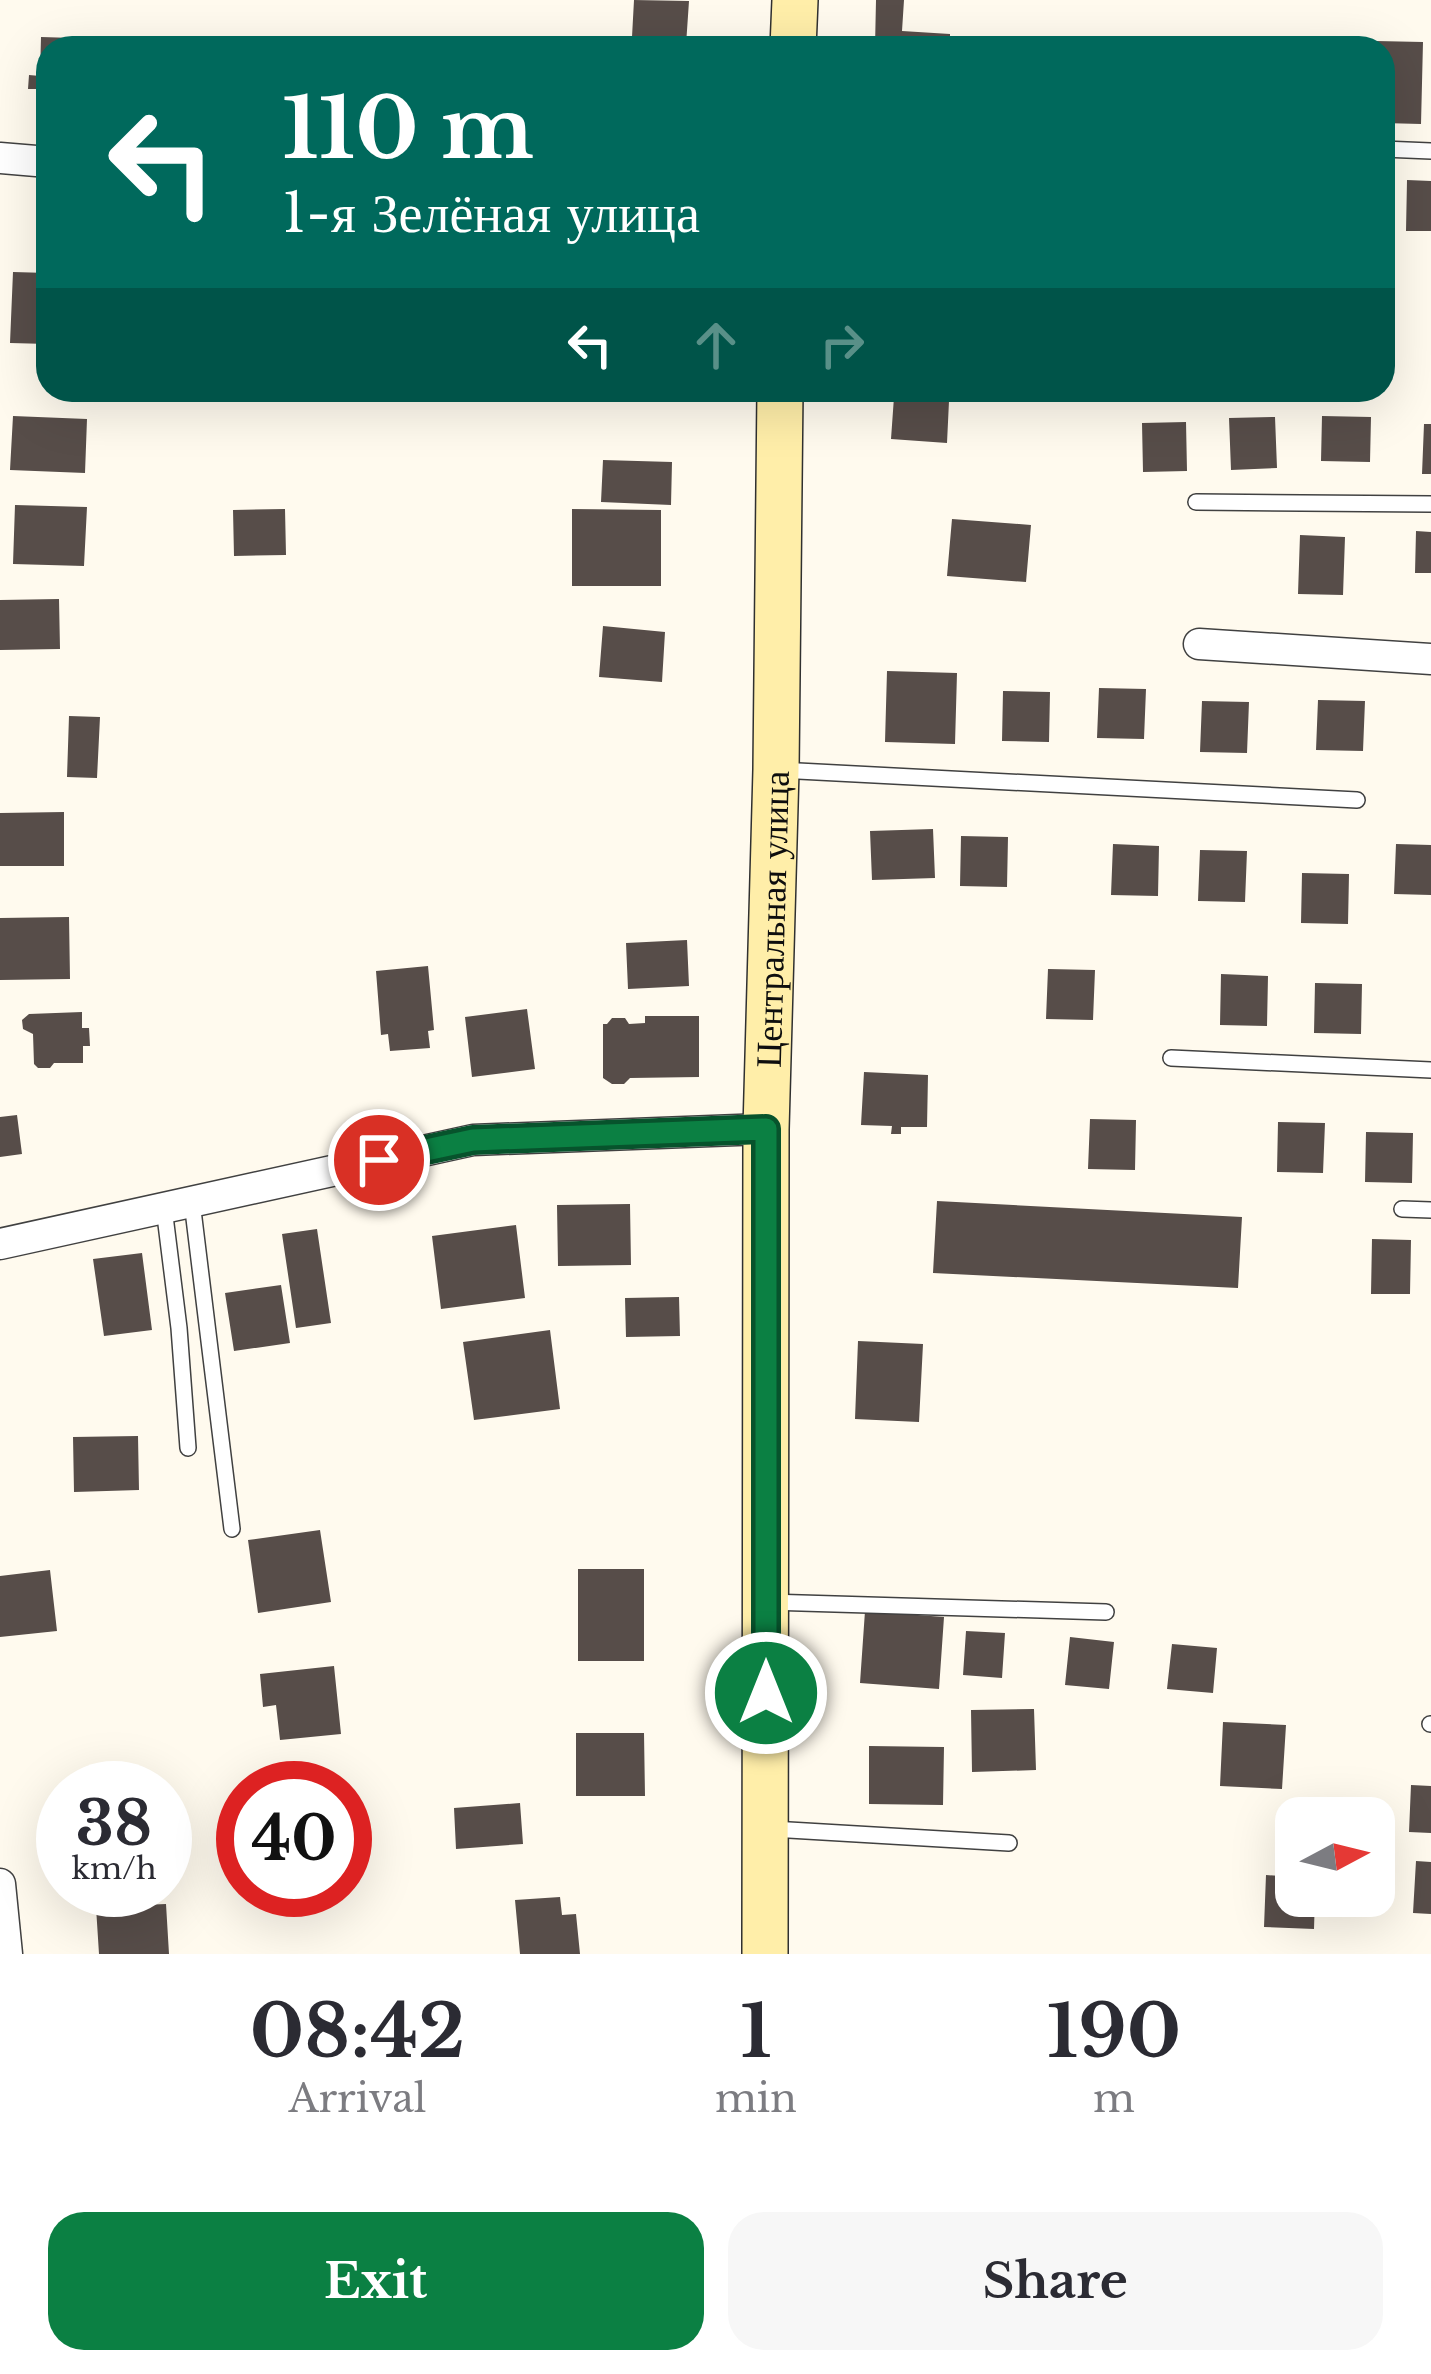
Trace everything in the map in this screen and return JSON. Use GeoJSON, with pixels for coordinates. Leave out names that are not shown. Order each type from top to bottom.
{"type":"FeatureCollection","features":[{"type":"Feature","properties":{"kind":"street"},"geometry":{"type":"LineString","coordinates":[[794,36],[795,0]]}},
{"type":"Feature","properties":{"kind":"street"},"geometry":{"type":"LineString","coordinates":[[0,158],[36,161]]}},
{"type":"Feature","properties":{"kind":"street","name":"Центральная улица"},"geometry":{"type":"LineString","coordinates":[[765,1954],[766,1129],[780,402]]}},
{"type":"Feature","properties":{"kind":"street"},"geometry":{"type":"LineString","coordinates":[[1199,644],[1431,659]]}},
{"type":"Feature","properties":{"kind":"street"},"geometry":{"type":"LineString","coordinates":[[0,1244],[473,1140],[766,1129]]}},
{"type":"Feature","properties":{"kind":"street"},"geometry":{"type":"LineString","coordinates":[[0,1884],[7,1954]]}},
{"type":"Feature","properties":{"kind":"lane"},"geometry":{"type":"LineString","coordinates":[[1395,150],[1431,152]]}},
{"type":"Feature","properties":{"kind":"lane"},"geometry":{"type":"LineString","coordinates":[[1196,502],[1431,504]]}},
{"type":"Feature","properties":{"kind":"lane"},"geometry":{"type":"LineString","coordinates":[[776,770],[1357,800]]}},
{"type":"Feature","properties":{"kind":"lane"},"geometry":{"type":"LineString","coordinates":[[1171,1058],[1431,1070]]}},
{"type":"Feature","properties":{"kind":"lane"},"geometry":{"type":"LineString","coordinates":[[178,1205],[179,1328],[188,1448]]}},
{"type":"Feature","properties":{"kind":"lane"},"geometry":{"type":"LineString","coordinates":[[178,1205],[232,1529]]}},
{"type":"Feature","properties":{"kind":"lane"},"geometry":{"type":"LineString","coordinates":[[1402,1209],[1431,1210]]}},
{"type":"Feature","properties":{"kind":"lane"},"geometry":{"type":"LineString","coordinates":[[766,1602],[1106,1612]]}},
{"type":"Feature","properties":{"kind":"lane"},"geometry":{"type":"LineString","coordinates":[[765,1829],[1009,1843]]}},
{"type":"Feature","properties":{"kind":"building"},"geometry":{"type":"Polygon","coordinates":[[[634,0],[689,1],[687,36],[632,36],[634,0]]]}},
{"type":"Feature","properties":{"kind":"building"},"geometry":{"type":"Polygon","coordinates":[[[876,0],[904,0],[902,31],[950,34],[950,36],[875,36],[876,0]]]}},
{"type":"Feature","properties":{"kind":"building"},"geometry":{"type":"Polygon","coordinates":[[[1395,41],[1423,42],[1421,124],[1395,123],[1395,41]]]}},
{"type":"Feature","properties":{"kind":"building"},"geometry":{"type":"Polygon","coordinates":[[[29,75],[36,76],[36,89],[28,89],[29,75]]]}},
{"type":"Feature","properties":{"kind":"building"},"geometry":{"type":"Polygon","coordinates":[[[1407,180],[1431,181],[1431,231],[1406,231],[1407,180]]]}},
{"type":"Feature","properties":{"kind":"building"},"geometry":{"type":"Polygon","coordinates":[[[13,272],[36,273],[36,344],[10,343],[13,272]]]}},
{"type":"Feature","properties":{"kind":"building"},"geometry":{"type":"Polygon","coordinates":[[[894,402],[949,402],[947,443],[891,439],[894,402]]]}},
{"type":"Feature","properties":{"kind":"building"},"geometry":{"type":"Polygon","coordinates":[[[13,416],[87,419],[85,473],[10,470],[13,416]]]}},
{"type":"Feature","properties":{"kind":"building"},"geometry":{"type":"Polygon","coordinates":[[[1322,416],[1371,417],[1370,462],[1321,461],[1322,416]]]}},
{"type":"Feature","properties":{"kind":"building"},"geometry":{"type":"Polygon","coordinates":[[[1275,417],[1277,468],[1231,470],[1229,418],[1275,417]]]}},
{"type":"Feature","properties":{"kind":"building"},"geometry":{"type":"Polygon","coordinates":[[[1186,422],[1187,471],[1143,472],[1142,423],[1186,422]]]}},
{"type":"Feature","properties":{"kind":"building"},"geometry":{"type":"Polygon","coordinates":[[[1424,424],[1431,424],[1431,474],[1422,474],[1424,424]]]}},
{"type":"Feature","properties":{"kind":"building"},"geometry":{"type":"Polygon","coordinates":[[[603,460],[672,462],[671,505],[601,502],[603,460]]]}},
{"type":"Feature","properties":{"kind":"building"},"geometry":{"type":"Polygon","coordinates":[[[15,505],[87,507],[84,566],[13,564],[15,505]]]}},
{"type":"Feature","properties":{"kind":"building"},"geometry":{"type":"Polygon","coordinates":[[[285,509],[286,555],[234,556],[233,510],[285,509]]]}},
{"type":"Feature","properties":{"kind":"building"},"geometry":{"type":"Polygon","coordinates":[[[572,509],[661,510],[661,586],[572,586],[572,509]]]}},
{"type":"Feature","properties":{"kind":"building"},"geometry":{"type":"Polygon","coordinates":[[[952,519],[1031,525],[1026,582],[947,576],[952,519]]]}},
{"type":"Feature","properties":{"kind":"building"},"geometry":{"type":"Polygon","coordinates":[[[1416,531],[1431,532],[1431,573],[1415,573],[1416,531]]]}},
{"type":"Feature","properties":{"kind":"building"},"geometry":{"type":"Polygon","coordinates":[[[1300,535],[1345,537],[1343,595],[1298,594],[1300,535]]]}},
{"type":"Feature","properties":{"kind":"building"},"geometry":{"type":"Polygon","coordinates":[[[59,599],[60,649],[0,650],[0,600],[59,599]]]}},
{"type":"Feature","properties":{"kind":"building"},"geometry":{"type":"Polygon","coordinates":[[[603,626],[665,632],[662,682],[599,677],[603,626]]]}},
{"type":"Feature","properties":{"kind":"building"},"geometry":{"type":"Polygon","coordinates":[[[887,671],[957,673],[955,744],[885,742],[887,671]]]}},
{"type":"Feature","properties":{"kind":"building"},"geometry":{"type":"Polygon","coordinates":[[[1099,688],[1146,689],[1144,739],[1097,738],[1099,688]]]}},
{"type":"Feature","properties":{"kind":"building"},"geometry":{"type":"Polygon","coordinates":[[[1003,691],[1050,692],[1049,742],[1002,741],[1003,691]]]}},
{"type":"Feature","properties":{"kind":"building"},"geometry":{"type":"Polygon","coordinates":[[[1318,700],[1365,701],[1363,751],[1316,750],[1318,700]]]}},
{"type":"Feature","properties":{"kind":"building"},"geometry":{"type":"Polygon","coordinates":[[[1202,701],[1249,702],[1247,753],[1200,752],[1202,701]]]}},
{"type":"Feature","properties":{"kind":"building"},"geometry":{"type":"Polygon","coordinates":[[[69,716],[100,717],[97,778],[67,777],[69,716]]]}},
{"type":"Feature","properties":{"kind":"building"},"geometry":{"type":"Polygon","coordinates":[[[64,812],[64,866],[0,866],[0,813],[64,812]]]}},
{"type":"Feature","properties":{"kind":"building"},"geometry":{"type":"Polygon","coordinates":[[[933,829],[935,878],[872,880],[870,831],[933,829]]]}},
{"type":"Feature","properties":{"kind":"building"},"geometry":{"type":"Polygon","coordinates":[[[961,836],[1008,837],[1007,887],[960,886],[961,836]]]}},
{"type":"Feature","properties":{"kind":"building"},"geometry":{"type":"Polygon","coordinates":[[[1113,844],[1159,846],[1158,896],[1111,895],[1113,844]]]}},
{"type":"Feature","properties":{"kind":"building"},"geometry":{"type":"Polygon","coordinates":[[[1396,844],[1431,845],[1431,895],[1394,894],[1396,844]]]}},
{"type":"Feature","properties":{"kind":"building"},"geometry":{"type":"Polygon","coordinates":[[[1200,850],[1247,851],[1245,902],[1198,901],[1200,850]]]}},
{"type":"Feature","properties":{"kind":"building"},"geometry":{"type":"Polygon","coordinates":[[[1302,873],[1349,874],[1348,924],[1301,923],[1302,873]]]}},
{"type":"Feature","properties":{"kind":"building"},"geometry":{"type":"Polygon","coordinates":[[[69,917],[70,979],[0,980],[0,918],[69,917]]]}},
{"type":"Feature","properties":{"kind":"building"},"geometry":{"type":"Polygon","coordinates":[[[687,940],[689,986],[628,989],[626,943],[687,940]]]}},
{"type":"Feature","properties":{"kind":"building"},"geometry":{"type":"Polygon","coordinates":[[[428,966],[434,1030],[428,1031],[430,1048],[390,1051],[388,1034],[381,1035],[376,971],[428,966]]]}},
{"type":"Feature","properties":{"kind":"building"},"geometry":{"type":"Polygon","coordinates":[[[1048,969],[1095,970],[1093,1020],[1046,1019],[1048,969]]]}},
{"type":"Feature","properties":{"kind":"building"},"geometry":{"type":"Polygon","coordinates":[[[1221,974],[1268,976],[1267,1026],[1220,1025],[1221,974]]]}},
{"type":"Feature","properties":{"kind":"building"},"geometry":{"type":"Polygon","coordinates":[[[1315,983],[1362,984],[1361,1034],[1314,1033],[1315,983]]]}},
{"type":"Feature","properties":{"kind":"building"},"geometry":{"type":"Polygon","coordinates":[[[527,1009],[535,1069],[472,1077],[465,1017],[527,1009]]]}},
{"type":"Feature","properties":{"kind":"building"},"geometry":{"type":"Polygon","coordinates":[[[82,1012],[82,1028],[89,1028],[90,1046],[83,1046],[83,1063],[38,1068],[33,1034],[23,1029],[22,1020],[29,1014],[82,1012]]]}},
{"type":"Feature","properties":{"kind":"building"},"geometry":{"type":"Polygon","coordinates":[[[645,1016],[699,1016],[699,1077],[630,1078],[624,1084],[603,1078],[603,1024],[612,1018],[645,1023],[645,1016]]]}},
{"type":"Feature","properties":{"kind":"building"},"geometry":{"type":"Polygon","coordinates":[[[864,1072],[928,1075],[927,1127],[901,1127],[901,1134],[891,1134],[892,1126],[861,1125],[864,1072]]]}},
{"type":"Feature","properties":{"kind":"building"},"geometry":{"type":"Polygon","coordinates":[[[17,1115],[22,1154],[0,1157],[0,1117],[17,1115]]]}},
{"type":"Feature","properties":{"kind":"building"},"geometry":{"type":"Polygon","coordinates":[[[1090,1119],[1136,1120],[1135,1170],[1088,1169],[1090,1119]]]}},
{"type":"Feature","properties":{"kind":"building"},"geometry":{"type":"Polygon","coordinates":[[[1278,1122],[1325,1123],[1323,1173],[1277,1172],[1278,1122]]]}},
{"type":"Feature","properties":{"kind":"building"},"geometry":{"type":"Polygon","coordinates":[[[1366,1132],[1413,1133],[1412,1183],[1365,1182],[1366,1132]]]}},
{"type":"Feature","properties":{"kind":"building"},"geometry":{"type":"Polygon","coordinates":[[[937,1201],[1242,1217],[1238,1288],[933,1273],[937,1201]]]}},
{"type":"Feature","properties":{"kind":"building"},"geometry":{"type":"Polygon","coordinates":[[[630,1204],[631,1265],[558,1266],[557,1205],[630,1204]]]}},
{"type":"Feature","properties":{"kind":"building"},"geometry":{"type":"Polygon","coordinates":[[[516,1225],[525,1298],[441,1309],[432,1236],[516,1225]]]}},
{"type":"Feature","properties":{"kind":"building"},"geometry":{"type":"Polygon","coordinates":[[[317,1229],[331,1323],[296,1328],[282,1234],[317,1229]]]}},
{"type":"Feature","properties":{"kind":"building"},"geometry":{"type":"Polygon","coordinates":[[[1372,1239],[1411,1240],[1410,1294],[1371,1294],[1372,1239]]]}},
{"type":"Feature","properties":{"kind":"building"},"geometry":{"type":"Polygon","coordinates":[[[142,1253],[152,1330],[104,1336],[93,1259],[142,1253]]]}},
{"type":"Feature","properties":{"kind":"building"},"geometry":{"type":"Polygon","coordinates":[[[281,1285],[290,1343],[234,1351],[225,1293],[281,1285]]]}},
{"type":"Feature","properties":{"kind":"building"},"geometry":{"type":"Polygon","coordinates":[[[679,1297],[680,1336],[626,1337],[625,1298],[679,1297]]]}},
{"type":"Feature","properties":{"kind":"building"},"geometry":{"type":"Polygon","coordinates":[[[550,1330],[560,1409],[474,1420],[463,1342],[550,1330]]]}},
{"type":"Feature","properties":{"kind":"building"},"geometry":{"type":"Polygon","coordinates":[[[858,1341],[923,1344],[919,1422],[855,1419],[858,1341]]]}},
{"type":"Feature","properties":{"kind":"building"},"geometry":{"type":"Polygon","coordinates":[[[138,1436],[139,1490],[74,1492],[73,1437],[138,1436]]]}},
{"type":"Feature","properties":{"kind":"building"},"geometry":{"type":"Polygon","coordinates":[[[320,1530],[331,1602],[258,1613],[248,1540],[320,1530]]]}},
{"type":"Feature","properties":{"kind":"building"},"geometry":{"type":"Polygon","coordinates":[[[578,1569],[644,1569],[644,1661],[578,1661],[578,1569]]]}},
{"type":"Feature","properties":{"kind":"building"},"geometry":{"type":"Polygon","coordinates":[[[50,1570],[57,1631],[0,1637],[0,1576],[50,1570]]]}},
{"type":"Feature","properties":{"kind":"building"},"geometry":{"type":"Polygon","coordinates":[[[865,1611],[944,1617],[939,1689],[860,1683],[865,1611]]]}},
{"type":"Feature","properties":{"kind":"building"},"geometry":{"type":"Polygon","coordinates":[[[966,1631],[1005,1633],[1002,1678],[963,1675],[966,1631]]]}},
{"type":"Feature","properties":{"kind":"building"},"geometry":{"type":"Polygon","coordinates":[[[1070,1637],[1114,1642],[1109,1689],[1065,1685],[1070,1637]]]}},
{"type":"Feature","properties":{"kind":"building"},"geometry":{"type":"Polygon","coordinates":[[[1172,1644],[1217,1648],[1213,1693],[1167,1689],[1172,1644]]]}},
{"type":"Feature","properties":{"kind":"building"},"geometry":{"type":"Polygon","coordinates":[[[334,1666],[341,1734],[280,1740],[276,1705],[263,1707],[260,1674],[334,1666]]]}},
{"type":"Feature","properties":{"kind":"building"},"geometry":{"type":"Polygon","coordinates":[[[1034,1709],[1036,1770],[972,1772],[971,1710],[1034,1709]]]}},
{"type":"Feature","properties":{"kind":"building"},"geometry":{"type":"Polygon","coordinates":[[[1223,1722],[1286,1725],[1282,1789],[1220,1786],[1223,1722]]]}},
{"type":"Feature","properties":{"kind":"building"},"geometry":{"type":"Polygon","coordinates":[[[576,1733],[644,1733],[645,1796],[576,1796],[576,1733]]]}},
{"type":"Feature","properties":{"kind":"building"},"geometry":{"type":"Polygon","coordinates":[[[869,1746],[944,1747],[943,1805],[869,1804],[869,1746]]]}},
{"type":"Feature","properties":{"kind":"building"},"geometry":{"type":"Polygon","coordinates":[[[1411,1785],[1431,1786],[1431,1833],[1409,1832],[1411,1785]]]}},
{"type":"Feature","properties":{"kind":"building"},"geometry":{"type":"Polygon","coordinates":[[[520,1803],[523,1844],[456,1849],[454,1808],[520,1803]]]}},
{"type":"Feature","properties":{"kind":"building"},"geometry":{"type":"Polygon","coordinates":[[[1416,1861],[1431,1862],[1431,1914],[1413,1913],[1416,1861]]]}},
{"type":"Feature","properties":{"kind":"building"},"geometry":{"type":"Polygon","coordinates":[[[1266,1875],[1275,1876],[1275,1917],[1314,1917],[1314,1929],[1264,1927],[1266,1875]]]}},
{"type":"Feature","properties":{"kind":"building"},"geometry":{"type":"Polygon","coordinates":[[[560,1897],[562,1915],[576,1914],[580,1954],[520,1954],[515,1900],[560,1897]]]}},
{"type":"Feature","properties":{"kind":"building"},"geometry":{"type":"Polygon","coordinates":[[[97,1917],[167,1917],[169,1954],[99,1954],[97,1917]]]}},
{"type":"Feature","properties":{"kind":"route"},"geometry":{"type":"LineString","coordinates":[[379,1160],[473,1140],[766,1129],[766,1693]]}}]}
